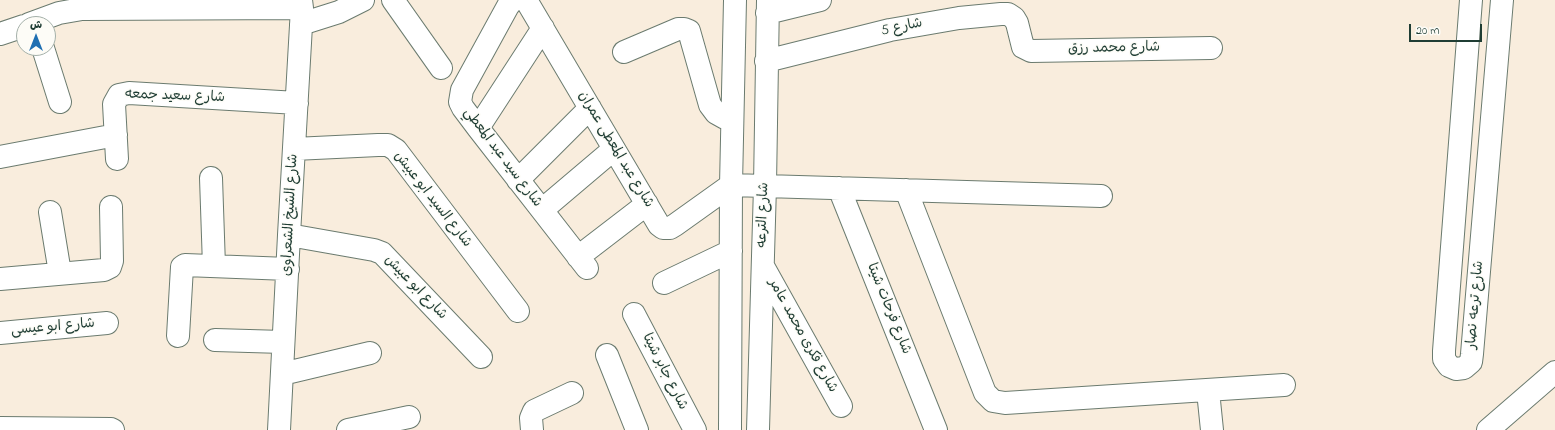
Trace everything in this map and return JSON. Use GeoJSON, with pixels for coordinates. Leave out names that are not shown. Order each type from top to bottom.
{"type":"FeatureCollection","features":[{"type":"Feature","properties":{"kind":"main road"},"geometry":{"type":"LineString","coordinates":[[51,16],[82,8],[339,12],[363,0]]}},
{"type":"Feature","properties":{"kind":"main road"},"geometry":{"type":"LineString","coordinates":[[393,0],[441,68]]}},
{"type":"Feature","properties":{"kind":"main road","name":"شارع سيد عبد المعطي"},"geometry":{"type":"LineString","coordinates":[[513,0],[508,6],[461,95],[460,102],[462,108],[582,262],[646,204]]}},
{"type":"Feature","properties":{"kind":"main road","name":"شارع عبد المعطى عمران"},"geometry":{"type":"LineString","coordinates":[[526,0],[659,225],[663,228],[670,228],[731,185]]}},
{"type":"Feature","properties":{"kind":"main road"},"geometry":{"type":"LineString","coordinates":[[730,430],[731,185],[735,0]]}},
{"type":"Feature","properties":{"kind":"main road"},"geometry":{"type":"LineString","coordinates":[[768,6],[820,0]]}},
{"type":"Feature","properties":{"kind":"main road","name":"شارع ترعه نصار"},"geometry":{"type":"LineString","coordinates":[[1471,0],[1444,351],[1444,359],[1449,366],[1456,369],[1464,368],[1471,362],[1472,354],[1502,0]]}},
{"type":"Feature","properties":{"kind":"main road","name":"شارع الترعه"},"geometry":{"type":"LineString","coordinates":[[758,430],[765,186],[768,6]]}},
{"type":"Feature","properties":{"kind":"main road","name":"شارع الشيخ الشعراوى"},"geometry":{"type":"LineString","coordinates":[[279,430],[302,11]]}},
{"type":"Feature","properties":{"kind":"main road","name":"شارع 5"},"geometry":{"type":"LineString","coordinates":[[766,61],[911,26],[959,18],[1002,14],[1008,14],[1014,18],[1017,23],[1020,42]]}},
{"type":"Feature","properties":{"kind":"main road"},"geometry":{"type":"LineString","coordinates":[[478,128],[543,28]]}},
{"type":"Feature","properties":{"kind":"main road"},"geometry":{"type":"LineString","coordinates":[[0,34],[16,29]]}},
{"type":"Feature","properties":{"kind":"main road"},"geometry":{"type":"LineString","coordinates":[[624,52],[678,29],[684,29],[689,32],[710,105],[716,113],[732,120]]}},
{"type":"Feature","properties":{"kind":"main road","name":"شارع محمد رزق"},"geometry":{"type":"LineString","coordinates":[[1020,42],[1022,47],[1031,51],[1211,48]]}},
{"type":"Feature","properties":{"kind":"main road"},"geometry":{"type":"LineString","coordinates":[[46,56],[60,102]]}},
{"type":"Feature","properties":{"kind":"main road","name":"شارع سعيد جمعه"},"geometry":{"type":"LineString","coordinates":[[117,160],[114,104],[119,95],[129,93],[297,103]]}},
{"type":"Feature","properties":{"kind":"main road"},"geometry":{"type":"LineString","coordinates":[[518,180],[590,108]]}},
{"type":"Feature","properties":{"kind":"main road"},"geometry":{"type":"LineString","coordinates":[[0,158],[116,134]]}},
{"type":"Feature","properties":{"kind":"main road","name":"شارع السيد ابو عبيش"},"geometry":{"type":"LineString","coordinates":[[294,149],[388,145],[396,150],[518,311]]}},
{"type":"Feature","properties":{"kind":"main road"},"geometry":{"type":"LineString","coordinates":[[542,210],[614,149]]}},
{"type":"Feature","properties":{"kind":"main road"},"geometry":{"type":"LineString","coordinates":[[211,178],[214,266]]}},
{"type":"Feature","properties":{"kind":"main road"},"geometry":{"type":"LineString","coordinates":[[731,185],[1101,196]]}},
{"type":"Feature","properties":{"kind":"main road","name":"شارع فرحات شيتا"},"geometry":{"type":"LineString","coordinates":[[839,188],[936,430]]}},
{"type":"Feature","properties":{"kind":"main road"},"geometry":{"type":"LineString","coordinates":[[906,190],[985,393],[993,401],[1005,403],[1284,385]]}},
{"type":"Feature","properties":{"kind":"main road"},"geometry":{"type":"LineString","coordinates":[[0,279],[104,270],[110,267],[112,261],[111,207]]}},
{"type":"Feature","properties":{"kind":"main road"},"geometry":{"type":"LineString","coordinates":[[50,212],[60,273]]}},
{"type":"Feature","properties":{"kind":"main road","name":"شارع ابو عبيش"},"geometry":{"type":"LineString","coordinates":[[289,235],[374,250],[382,253],[482,357]]}},
{"type":"Feature","properties":{"kind":"main road"},"geometry":{"type":"LineString","coordinates":[[664,284],[731,251]]}},
{"type":"Feature","properties":{"kind":"main road"},"geometry":{"type":"LineString","coordinates":[[178,336],[182,267],[185,265],[288,269]]}},
{"type":"Feature","properties":{"kind":"main road","name":"شارع فكرى محمد عامر"},"geometry":{"type":"LineString","coordinates":[[762,265],[841,406]]}},
{"type":"Feature","properties":{"kind":"main road","name":"شارع جابر شيتا"},"geometry":{"type":"LineString","coordinates":[[634,314],[695,430]]}},
{"type":"Feature","properties":{"kind":"main road","name":"شارع ابو عيسى"},"geometry":{"type":"LineString","coordinates":[[0,333],[106,322]]}},
{"type":"Feature","properties":{"kind":"main road"},"geometry":{"type":"LineString","coordinates":[[216,340],[283,342]]}},
{"type":"Feature","properties":{"kind":"main road"},"geometry":{"type":"LineString","coordinates":[[282,374],[370,353]]}},
{"type":"Feature","properties":{"kind":"main road"},"geometry":{"type":"LineString","coordinates":[[607,355],[637,430]]}},
{"type":"Feature","properties":{"kind":"main road"},"geometry":{"type":"LineString","coordinates":[[1488,430],[1555,372]]}},
{"type":"Feature","properties":{"kind":"main road"},"geometry":{"type":"LineString","coordinates":[[1208,391],[1212,430]]}},
{"type":"Feature","properties":{"kind":"main road"},"geometry":{"type":"LineString","coordinates":[[532,430],[530,418],[534,411],[572,393]]}},
{"type":"Feature","properties":{"kind":"main road"},"geometry":{"type":"LineString","coordinates":[[348,430],[409,417]]}},
{"type":"Feature","properties":{"kind":"main road"},"geometry":{"type":"LineString","coordinates":[[0,428],[113,430]]}}]}
